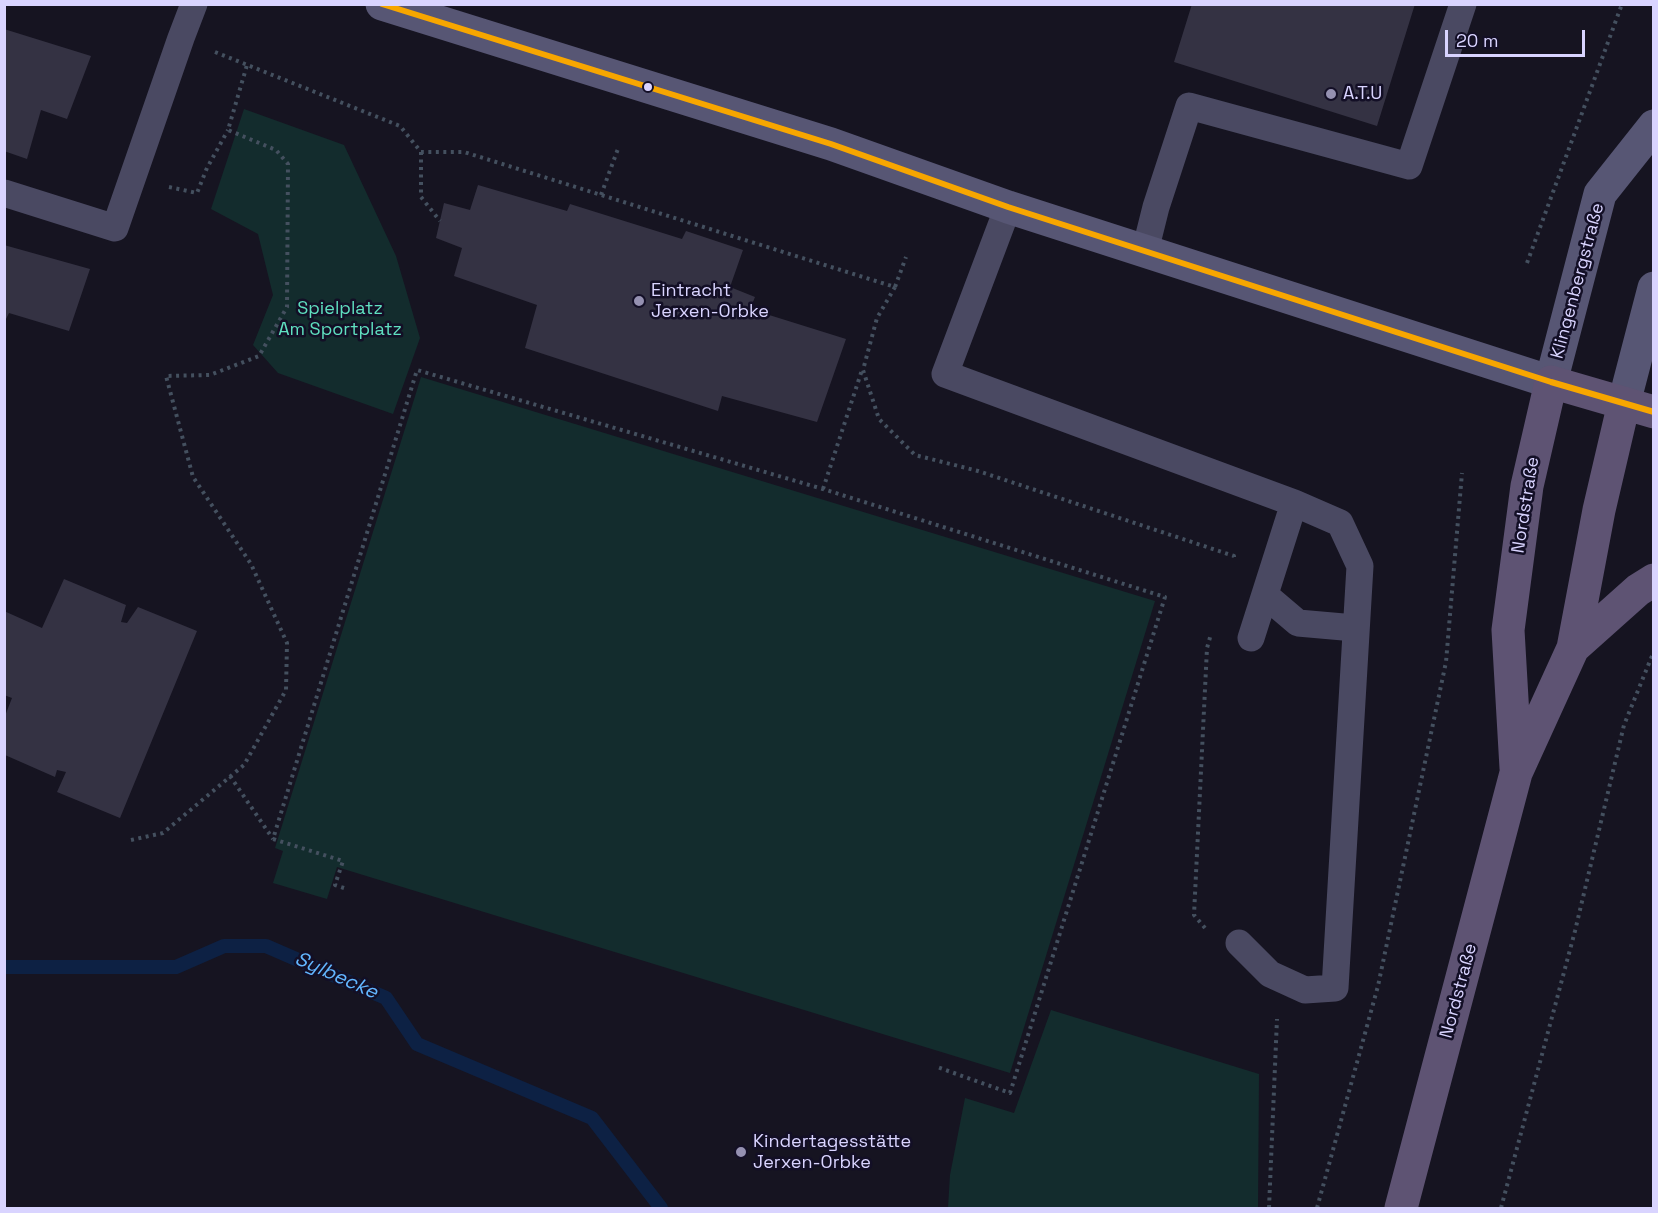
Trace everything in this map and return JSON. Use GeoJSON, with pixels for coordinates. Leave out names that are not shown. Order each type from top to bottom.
{"type":"FeatureCollection","features":[{"type":"Feature","properties":{"kind":"main road"},"geometry":{"type":"LineString","coordinates":[[1551,382],[1639,407]]}},
{"type":"Feature","properties":{"kind":"main road","name":"Nordstraße"},"geometry":{"type":"LineString","coordinates":[[1516,773],[1508,630],[1527,486],[1551,382]]}},
{"type":"Feature","properties":{"kind":"main road","name":"Nordstraße"},"geometry":{"type":"LineString","coordinates":[[1401,1209],[1516,773],[1573,648],[1599,510],[1639,407]]}},
{"type":"Feature","properties":{"kind":"main road"},"geometry":{"type":"LineString","coordinates":[[1573,648],[1638,590],[1653,580]]}},
{"type":"Feature","properties":{"kind":"street"},"geometry":{"type":"LineString","coordinates":[[382,4],[831,144],[1008,207],[1551,382]]}},
{"type":"Feature","properties":{"kind":"street","name":"Klingenbergstraße"},"geometry":{"type":"LineString","coordinates":[[1551,382],[1600,194],[1653,126]]}},
{"type":"Feature","properties":{"kind":"street"},"geometry":{"type":"LineString","coordinates":[[1639,407],[1653,288]]}},
{"type":"Feature","properties":{"kind":"lane"},"geometry":{"type":"LineString","coordinates":[[4,194],[115,228],[194,4]]}},
{"type":"Feature","properties":{"kind":"lane"},"geometry":{"type":"LineString","coordinates":[[1145,251],[1156,207],[1189,106],[1409,166],[1463,4]]}},
{"type":"Feature","properties":{"kind":"lane"},"geometry":{"type":"LineString","coordinates":[[1008,207],[945,374],[1294,503],[1340,523],[1360,566],[1335,988],[1305,990],[1270,974],[1239,943]]}},
{"type":"Feature","properties":{"kind":"lane"},"geometry":{"type":"LineString","coordinates":[[1251,638],[1294,503]]}},
{"type":"Feature","properties":{"kind":"lane"},"geometry":{"type":"LineString","coordinates":[[1265,595],[1298,624],[1355,628]]}},
{"type":"Feature","properties":{"kind":"path"},"geometry":{"type":"LineString","coordinates":[[1527,263],[1622,4]]}},
{"type":"Feature","properties":{"kind":"path"},"geometry":{"type":"LineString","coordinates":[[133,177],[197,193],[207,168],[228,130],[247,65],[400,126],[421,152],[421,197],[440,221]]}},
{"type":"Feature","properties":{"kind":"path"},"geometry":{"type":"LineString","coordinates":[[131,840],[163,833],[244,765],[286,690],[287,643],[251,564],[193,477],[166,376],[210,375],[259,356],[287,308],[288,164],[276,150],[228,130]]}},
{"type":"Feature","properties":{"kind":"path"},"geometry":{"type":"LineString","coordinates":[[601,195],[619,146]]}},
{"type":"Feature","properties":{"kind":"path"},"geometry":{"type":"LineString","coordinates":[[421,152],[464,152],[895,287]]}},
{"type":"Feature","properties":{"kind":"path"},"geometry":{"type":"LineString","coordinates":[[823,489],[877,318],[895,287],[906,257]]}},
{"type":"Feature","properties":{"kind":"path"},"geometry":{"type":"LineString","coordinates":[[273,839],[417,370],[823,489],[1165,597],[1010,1093],[937,1067]]}},
{"type":"Feature","properties":{"kind":"path"},"geometry":{"type":"LineString","coordinates":[[862,370],[879,419],[915,455],[978,471],[1234,556],[1231,566]]}},
{"type":"Feature","properties":{"kind":"path"},"geometry":{"type":"LineString","coordinates":[[1317,1209],[1378,986],[1446,662],[1462,473]]}},
{"type":"Feature","properties":{"kind":"path"},"geometry":{"type":"LineString","coordinates":[[1210,933],[1194,915],[1207,648],[1213,628]]}},
{"type":"Feature","properties":{"kind":"path"},"geometry":{"type":"LineString","coordinates":[[1502,1209],[1575,932],[1624,725],[1653,651]]}},
{"type":"Feature","properties":{"kind":"path"},"geometry":{"type":"LineString","coordinates":[[230,776],[273,839],[343,861],[335,885],[344,888]]}},
{"type":"Feature","properties":{"kind":"path"},"geometry":{"type":"LineString","coordinates":[[1269,1209],[1278,1010]]}},
{"type":"Feature","properties":{"kind":"green space","name":"Spielplatz Am Sportplatz"},"geometry":{"type":"Polygon","coordinates":[[[244,109],[344,145],[396,256],[420,338],[393,414],[278,373],[253,345],[273,295],[258,234],[211,209],[244,109]]]}},
{"type":"Feature","properties":{"kind":"green space"},"geometry":{"type":"Polygon","coordinates":[[[421,377],[1155,601],[1010,1073],[337,867],[327,899],[273,883],[283,851],[275,848],[421,377]]]}},
{"type":"Feature","properties":{"kind":"green space"},"geometry":{"type":"Polygon","coordinates":[[[1051,1010],[1259,1074],[1258,1208],[948,1208],[950,1175],[965,1098],[1014,1113],[1051,1010]]]}},
{"type":"Feature","properties":{"kind":"building","name":"A.T.U"},"geometry":{"type":"Polygon","coordinates":[[[1192,4],[1415,4],[1377,126],[1174,62],[1192,4]]]}},
{"type":"Feature","properties":{"kind":"building"},"geometry":{"type":"Polygon","coordinates":[[[4,29],[91,56],[67,119],[41,110],[27,159],[4,151],[4,29]]]}},
{"type":"Feature","properties":{"kind":"building","name":"Eintracht Jerxen-Orbke"},"geometry":{"type":"Polygon","coordinates":[[[478,185],[567,211],[570,204],[682,239],[686,231],[743,250],[730,287],[755,297],[750,309],[846,339],[817,422],[722,396],[718,411],[525,348],[537,305],[454,276],[462,248],[436,238],[444,203],[470,210],[478,185]]]}},
{"type":"Feature","properties":{"kind":"building"},"geometry":{"type":"Polygon","coordinates":[[[4,245],[90,269],[69,331],[9,313],[4,323],[4,245]]]}},
{"type":"Feature","properties":{"kind":"building"},"geometry":{"type":"Polygon","coordinates":[[[64,579],[126,605],[121,622],[127,623],[138,607],[197,631],[120,818],[57,792],[66,772],[57,770],[55,777],[5,755],[5,716],[12,698],[4,695],[4,611],[42,628],[64,579]]]}},
{"type":"Feature","properties":{"kind":"waterway","name":"Sylbecke"},"geometry":{"type":"LineString","coordinates":[[4,967],[176,967],[224,946],[266,946],[386,998],[417,1044],[592,1118],[661,1208]]}},
{"type":"Feature","properties":{"kind":"transit line"},"geometry":{"type":"LineString","coordinates":[[382,4],[831,144],[1008,207],[1551,382],[1654,412]]}},
{"type":"Feature","properties":{"kind":"place","name":"A.T.U"},"geometry":{"type":"Point","coordinates":[1331,94]}},
{"type":"Feature","properties":{"kind":"place","name":"Eintracht Jerxen-Orbke"},"geometry":{"type":"Point","coordinates":[639,301]}},
{"type":"Feature","properties":{"kind":"place","name":"Kindertagesstätte Jerxen-Orbke"},"geometry":{"type":"Point","coordinates":[741,1152]}}]}
